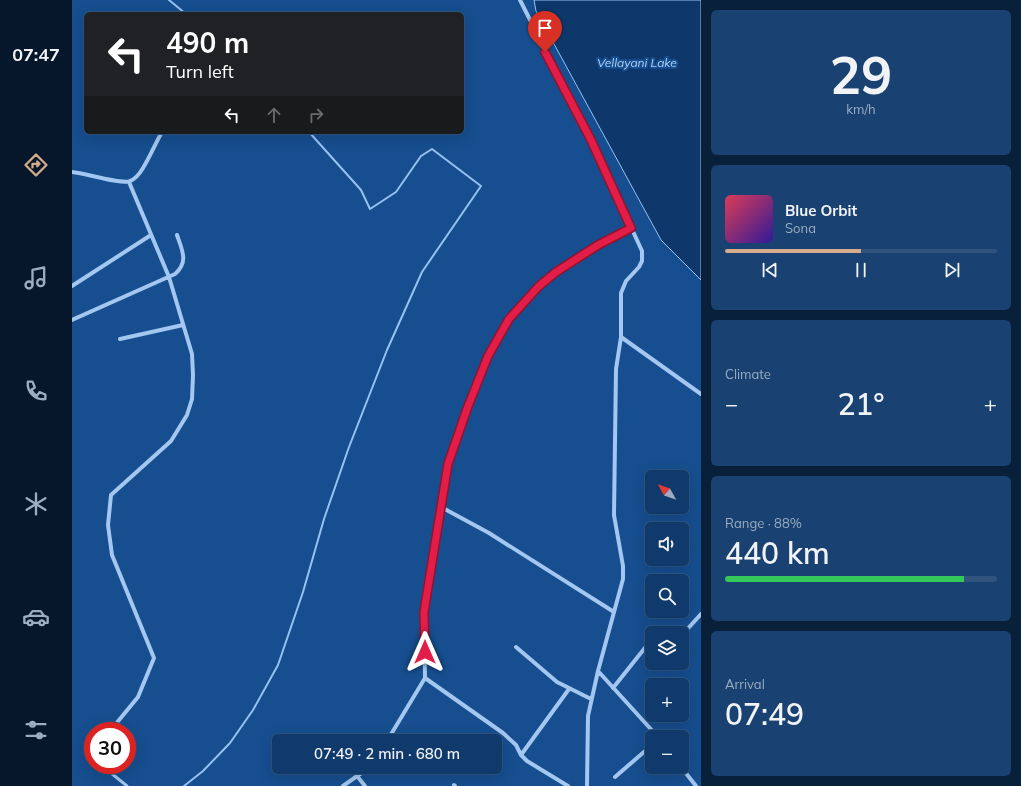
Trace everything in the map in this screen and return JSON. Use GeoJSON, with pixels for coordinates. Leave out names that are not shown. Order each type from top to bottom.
{"type":"FeatureCollection","features":[{"type":"Feature","properties":{"kind":"street"},"geometry":{"type":"LineString","coordinates":[[520,0],[591,140],[643,255],[639,267],[622,286],[620,293],[621,337],[616,369],[614,515],[623,566],[623,579],[598,671],[588,716],[587,786]]}},
{"type":"Feature","properties":{"kind":"street"},"geometry":{"type":"LineString","coordinates":[[72,172],[88,174],[123,183],[129,182],[136,178],[142,169],[161,134]]}},
{"type":"Feature","properties":{"kind":"street"},"geometry":{"type":"LineString","coordinates":[[118,722],[138,698],[154,658],[112,555],[108,525],[111,495],[171,441],[187,414],[192,399],[193,375],[192,354],[169,278],[129,182]]}},
{"type":"Feature","properties":{"kind":"street"},"geometry":{"type":"LineString","coordinates":[[391,734],[425,678],[424,612],[448,464],[467,409],[488,356],[509,319],[524,301],[556,272],[598,245],[631,228]]}},
{"type":"Feature","properties":{"kind":"street"},"geometry":{"type":"LineString","coordinates":[[72,286],[151,235]]}},
{"type":"Feature","properties":{"kind":"street"},"geometry":{"type":"LineString","coordinates":[[72,320],[136,290],[169,278],[180,269],[184,262],[184,254],[177,235]]}},
{"type":"Feature","properties":{"kind":"street"},"geometry":{"type":"LineString","coordinates":[[120,339],[183,325]]}},
{"type":"Feature","properties":{"kind":"street"},"geometry":{"type":"LineString","coordinates":[[621,337],[701,394]]}},
{"type":"Feature","properties":{"kind":"street"},"geometry":{"type":"LineString","coordinates":[[441,507],[489,533],[614,612]]}},
{"type":"Feature","properties":{"kind":"street"},"geometry":{"type":"LineString","coordinates":[[689,627],[701,614]]}},
{"type":"Feature","properties":{"kind":"street"},"geometry":{"type":"LineString","coordinates":[[516,647],[557,682],[592,699]]}},
{"type":"Feature","properties":{"kind":"street"},"geometry":{"type":"LineString","coordinates":[[613,688],[645,648]]}},
{"type":"Feature","properties":{"kind":"street"},"geometry":{"type":"LineString","coordinates":[[598,671],[652,730]]}},
{"type":"Feature","properties":{"kind":"street"},"geometry":{"type":"LineString","coordinates":[[425,678],[509,738],[518,746],[521,755],[538,768],[568,786]]}},
{"type":"Feature","properties":{"kind":"street"},"geometry":{"type":"LineString","coordinates":[[521,755],[569,689]]}},
{"type":"Feature","properties":{"kind":"street"},"geometry":{"type":"LineString","coordinates":[[615,777],[645,751]]}},
{"type":"Feature","properties":{"kind":"street"},"geometry":{"type":"LineString","coordinates":[[343,786],[360,774]]}},
{"type":"Feature","properties":{"kind":"street"},"geometry":{"type":"LineString","coordinates":[[687,774],[696,786]]}},
{"type":"Feature","properties":{"kind":"street"},"geometry":{"type":"LineString","coordinates":[[357,776],[365,786]]}},
{"type":"Feature","properties":{"kind":"lane"},"geometry":{"type":"LineString","coordinates":[[112,774],[127,786]]}},
{"type":"Feature","properties":{"kind":"water","name":"Vellayani Lake"},"geometry":{"type":"Polygon","coordinates":[[[534,0],[701,0],[701,280],[661,240],[536,11],[534,0]]]}},
{"type":"Feature","properties":{"kind":"waterway"},"geometry":{"type":"LineString","coordinates":[[169,0],[184,12]]}},
{"type":"Feature","properties":{"kind":"waterway"},"geometry":{"type":"LineString","coordinates":[[184,786],[203,771],[230,743],[253,710],[278,665],[303,592],[324,519],[349,447],[387,350],[422,272],[481,186],[432,149],[421,156],[396,192],[370,209],[361,190],[311,134]]}},
{"type":"Feature","properties":{"kind":"route"},"geometry":{"type":"LineString","coordinates":[[425,652],[424,612],[448,464],[467,409],[488,356],[509,319],[539,286],[556,272],[598,245],[631,228],[591,140],[545,52]]}}]}
